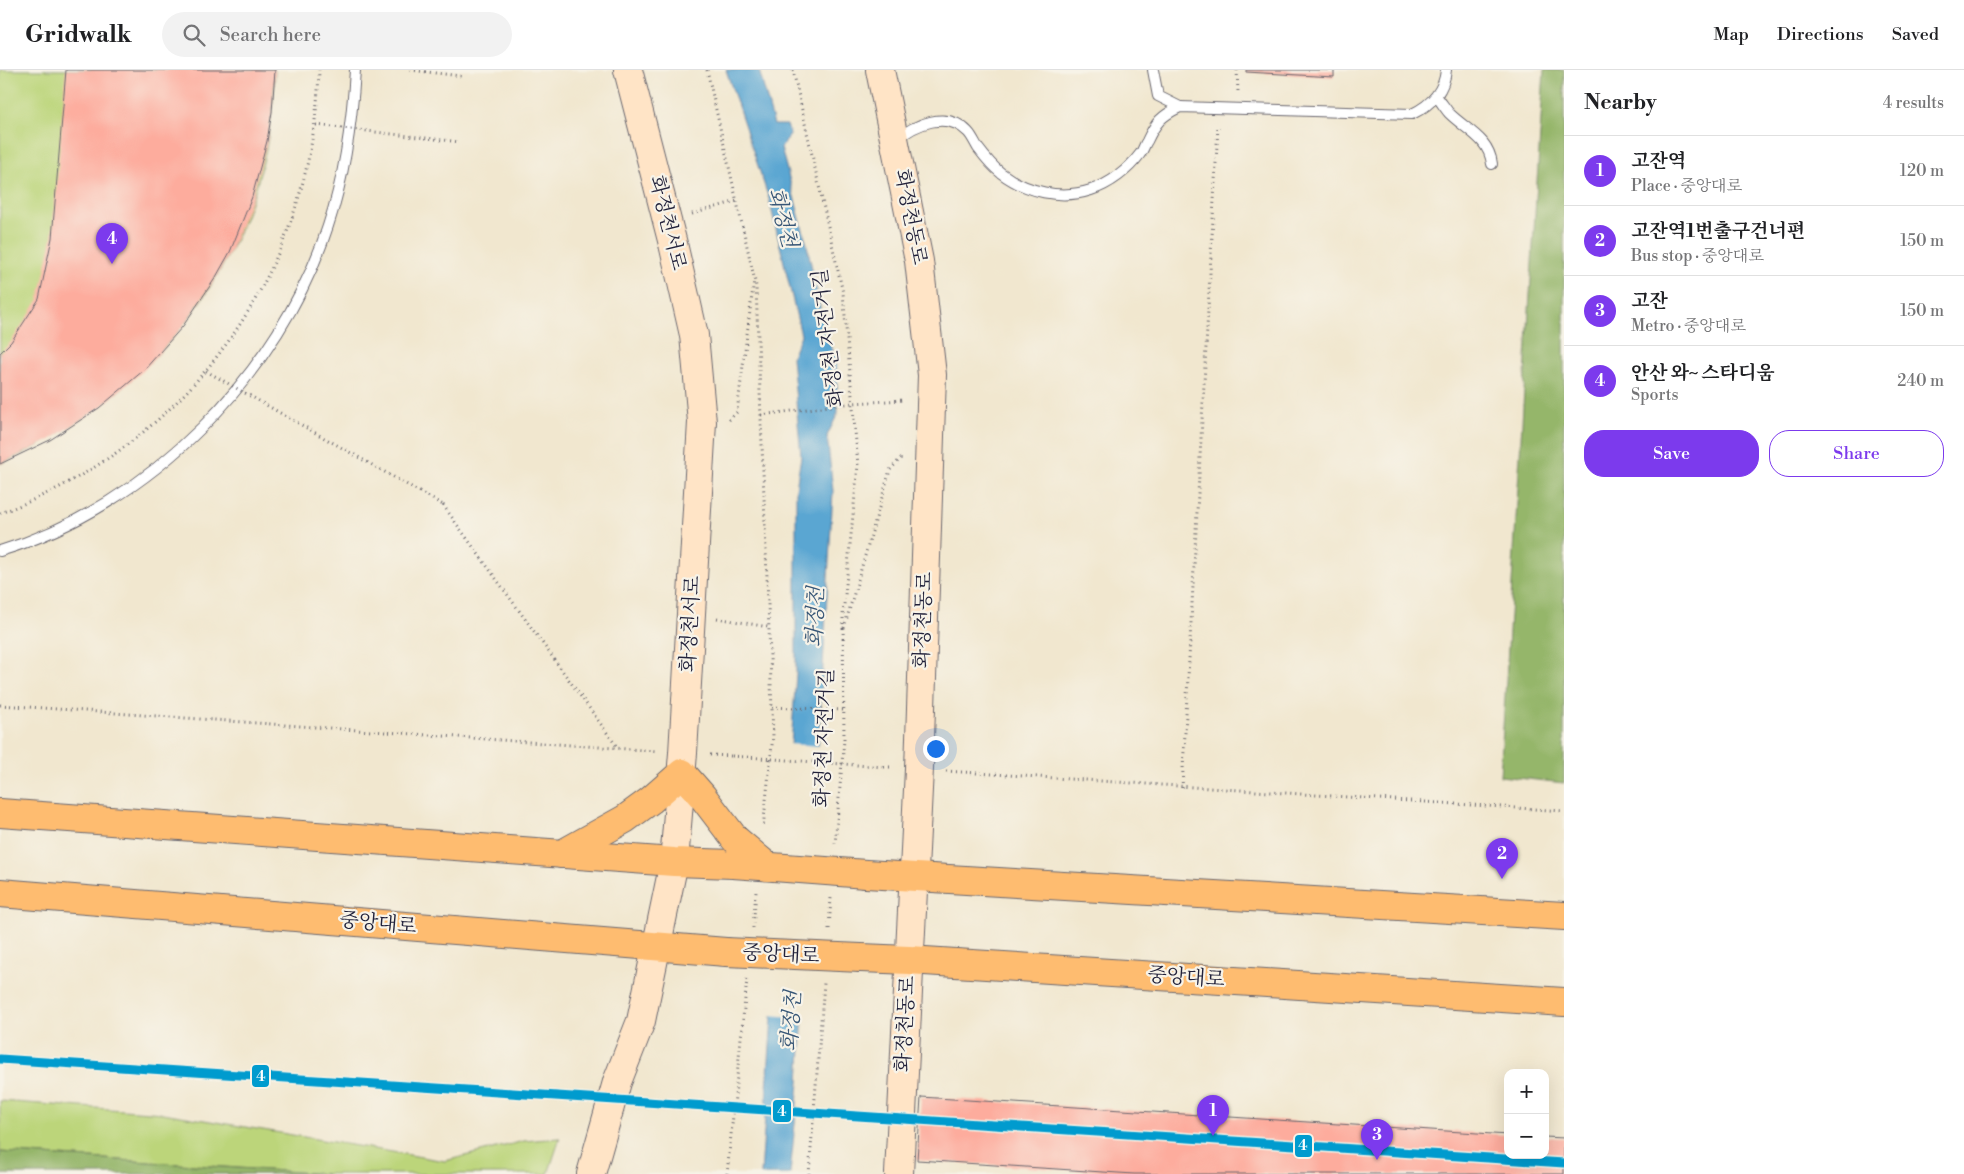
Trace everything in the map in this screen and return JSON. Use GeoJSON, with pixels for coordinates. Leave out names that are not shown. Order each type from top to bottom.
{"type":"FeatureCollection","features":[{"type":"Feature","properties":{"kind":"main road"},"geometry":{"type":"LineString","coordinates":[[562,854],[625,819],[651,800],[682,763],[734,852]]}},
{"type":"Feature","properties":{"kind":"main road"},"geometry":{"type":"LineString","coordinates":[[0,813],[674,862],[734,852],[768,867],[1564,916]]}},
{"type":"Feature","properties":{"kind":"main road","name":"중앙대로"},"geometry":{"type":"LineString","coordinates":[[0,893],[726,952],[909,960],[1564,1002]]}},
{"type":"Feature","properties":{"kind":"street","name":"화정천서로"},"geometry":{"type":"LineString","coordinates":[[591,1174],[617,1082],[641,1021],[674,862],[682,763],[702,422],[694,335],[628,70]]}},
{"type":"Feature","properties":{"kind":"street","name":"화정천동로"},"geometry":{"type":"LineString","coordinates":[[880,70],[920,261],[932,375],[920,769],[899,1174]]}},
{"type":"Feature","properties":{"kind":"lane"},"geometry":{"type":"LineString","coordinates":[[0,551],[48,533],[87,514],[123,492],[158,467],[190,439],[220,409],[248,376],[272,342],[294,305],[328,226],[340,186],[348,144],[353,102],[354,70]]}},
{"type":"Feature","properties":{"kind":"lane"},"geometry":{"type":"LineString","coordinates":[[1153,70],[1158,96],[1180,107],[1412,114],[1425,108],[1437,97],[1445,81],[1446,70]]}},
{"type":"Feature","properties":{"kind":"lane"},"geometry":{"type":"LineString","coordinates":[[1437,97],[1449,113],[1484,142],[1491,154],[1492,164]]}},
{"type":"Feature","properties":{"kind":"lane"},"geometry":{"type":"LineString","coordinates":[[896,141],[908,130],[929,122],[951,122],[968,131],[978,148],[1000,173],[1028,189],[1061,195],[1091,190],[1119,176],[1140,154],[1154,126],[1164,115],[1180,107]]}},
{"type":"Feature","properties":{"kind":"path"},"geometry":{"type":"LineString","coordinates":[[0,513],[48,493],[106,460],[159,419],[206,371],[246,316],[278,256],[301,192],[316,125],[319,70]]}},
{"type":"Feature","properties":{"kind":"path"},"geometry":{"type":"LineString","coordinates":[[410,70],[461,76]]}},
{"type":"Feature","properties":{"kind":"path"},"geometry":{"type":"LineString","coordinates":[[707,70],[755,277],[773,736],[762,833]]}},
{"type":"Feature","properties":{"kind":"path","name":"화정천 자전거길"},"geometry":{"type":"LineString","coordinates":[[793,70],[843,293],[858,465],[843,615],[844,740],[835,848]]}},
{"type":"Feature","properties":{"kind":"path"},"geometry":{"type":"LineString","coordinates":[[1182,788],[1219,108]]}},
{"type":"Feature","properties":{"kind":"path"},"geometry":{"type":"LineString","coordinates":[[316,125],[460,142]]}},
{"type":"Feature","properties":{"kind":"path"},"geometry":{"type":"LineString","coordinates":[[667,222],[737,200]]}},
{"type":"Feature","properties":{"kind":"path"},"geometry":{"type":"LineString","coordinates":[[700,450],[737,412],[755,277]]}},
{"type":"Feature","properties":{"kind":"path"},"geometry":{"type":"LineString","coordinates":[[206,371],[443,505],[618,748]]}},
{"type":"Feature","properties":{"kind":"path"},"geometry":{"type":"LineString","coordinates":[[761,415],[853,404],[932,398]]}},
{"type":"Feature","properties":{"kind":"path"},"geometry":{"type":"LineString","coordinates":[[843,634],[890,470],[904,455]]}},
{"type":"Feature","properties":{"kind":"path"},"geometry":{"type":"LineString","coordinates":[[691,613],[768,627]]}},
{"type":"Feature","properties":{"kind":"path"},"geometry":{"type":"LineString","coordinates":[[0,705],[618,748],[682,763],[732,756],[1182,788],[1564,811]]}},
{"type":"Feature","properties":{"kind":"path"},"geometry":{"type":"LineString","coordinates":[[772,707],[843,710]]}},
{"type":"Feature","properties":{"kind":"path"},"geometry":{"type":"LineString","coordinates":[[752,930],[756,892]]}},
{"type":"Feature","properties":{"kind":"path"},"geometry":{"type":"LineString","coordinates":[[828,937],[831,898]]}},
{"type":"Feature","properties":{"kind":"path"},"geometry":{"type":"LineString","coordinates":[[727,1174],[748,969]]}},
{"type":"Feature","properties":{"kind":"path"},"geometry":{"type":"LineString","coordinates":[[809,1174],[825,976]]}},
{"type":"Feature","properties":{"kind":"green space"},"geometry":{"type":"Polygon","coordinates":[[[0,70],[275,70],[269,135],[253,197],[229,254],[196,308],[157,356],[110,398],[58,434],[0,464],[0,70]]]}},
{"type":"Feature","properties":{"kind":"green space"},"geometry":{"type":"Polygon","coordinates":[[[1544,70],[1564,70],[1564,783],[1500,776],[1544,70]]]}},
{"type":"Feature","properties":{"kind":"green space"},"geometry":{"type":"Polygon","coordinates":[[[0,1101],[163,1113],[445,1161],[524,1141],[560,1138],[548,1174],[327,1174],[0,1152],[0,1101]]]}},
{"type":"Feature","properties":{"kind":"green space"},"geometry":{"type":"Polygon","coordinates":[[[0,1152],[327,1174],[0,1174],[0,1152]]]}},
{"type":"Feature","properties":{"kind":"water","name":"화정천"},"geometry":{"type":"Polygon","coordinates":[[[726,70],[759,70],[774,125],[787,125],[790,135],[781,148],[807,245],[826,336],[836,357],[838,413],[827,436],[833,491],[799,1083],[790,1174],[761,1174],[796,674],[796,489],[801,456],[792,357],[801,335],[769,199],[726,70]]]}},
{"type":"Feature","properties":{"kind":"pier"},"geometry":{"type":"Polygon","coordinates":[[[788,744],[821,746],[805,1018],[769,1015],[788,744]]]}},
{"type":"Feature","properties":{"kind":"building"},"geometry":{"type":"Polygon","coordinates":[[[66,70],[275,70],[272,112],[267,141],[252,197],[230,252],[216,277],[183,326],[144,370],[99,408],[50,440],[0,464],[0,353],[11,342],[39,299],[52,238],[66,70]]]}},
{"type":"Feature","properties":{"kind":"building"},"geometry":{"type":"Polygon","coordinates":[[[1246,70],[1334,70],[1334,77],[1246,72],[1246,70]]]}},
{"type":"Feature","properties":{"kind":"building"},"geometry":{"type":"Polygon","coordinates":[[[921,1097],[1504,1135],[1504,1159],[1549,1159],[1549,1137],[1564,1138],[1564,1174],[1134,1174],[917,1160],[921,1097]]]}},
{"type":"Feature","properties":{"kind":"metro line","name":"4"},"geometry":{"type":"LineString","coordinates":[[0,1059],[1564,1163]]}},
{"type":"Feature","properties":{"kind":"place","name":"안산 와~ 스타디움"},"geometry":{"type":"Point","coordinates":[112,264]}},
{"type":"Feature","properties":{"kind":"place","name":"고잔역1번출구건너편"},"geometry":{"type":"Point","coordinates":[1502,879]}},
{"type":"Feature","properties":{"kind":"place","name":"고잔역"},"geometry":{"type":"Point","coordinates":[1213,1136]}},
{"type":"Feature","properties":{"kind":"place","name":"고잔"},"geometry":{"type":"Point","coordinates":[1377,1160]}}]}
